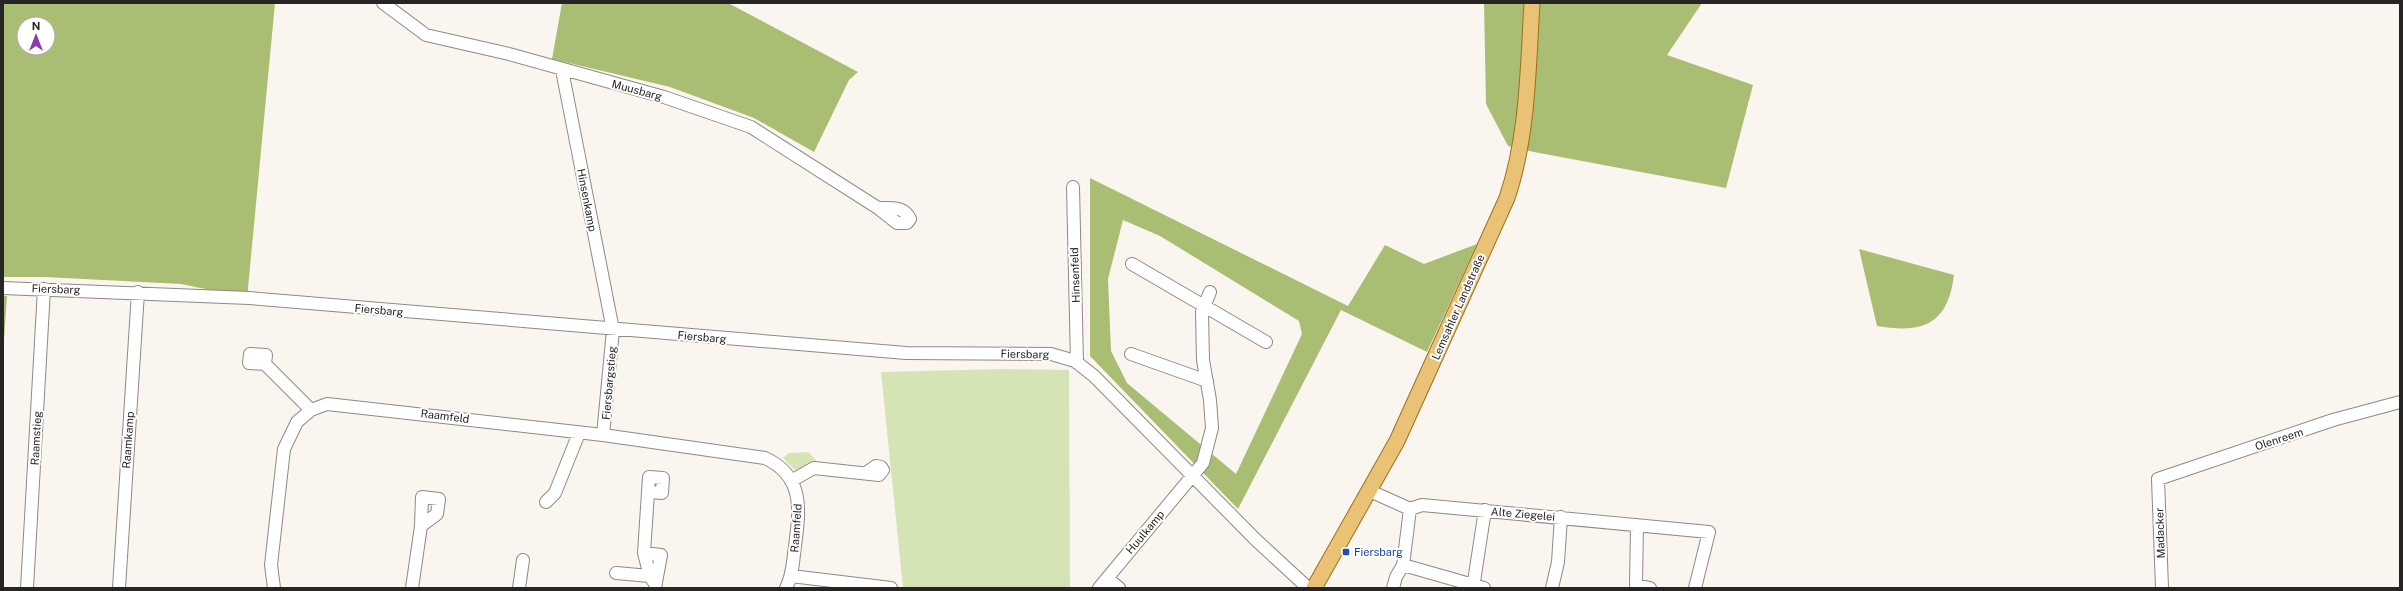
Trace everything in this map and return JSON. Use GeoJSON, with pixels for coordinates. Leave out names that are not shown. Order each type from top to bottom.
{"type":"FeatureCollection","features":[{"type":"Feature","properties":{"kind":"main road","name":"Lemsahler Landstraße"},"geometry":{"type":"LineString","coordinates":[[1314,588],[1370,491],[1419,395],[1513,178],[1523,123],[1532,3]]}},
{"type":"Feature","properties":{"kind":"street","name":"Muusbarg"},"geometry":{"type":"LineString","coordinates":[[383,3],[426,35],[509,54],[562,70],[664,97],[751,126],[878,208]]}},
{"type":"Feature","properties":{"kind":"street","name":"Hinsenkamp"},"geometry":{"type":"LineString","coordinates":[[562,70],[613,330]]}},
{"type":"Feature","properties":{"kind":"street","name":"Hinsenfeld"},"geometry":{"type":"LineString","coordinates":[[1073,187],[1078,363]]}},
{"type":"Feature","properties":{"kind":"street"},"geometry":{"type":"LineString","coordinates":[[1132,264],[1266,342]]}},
{"type":"Feature","properties":{"kind":"street","name":"Fiersbarg"},"geometry":{"type":"LineString","coordinates":[[3,288],[138,292],[249,298],[613,330],[906,353],[1037,353],[1060,356],[1078,363],[1094,376],[1192,477],[1308,588]]}},
{"type":"Feature","properties":{"kind":"street","name":"Raamstieg"},"geometry":{"type":"LineString","coordinates":[[27,588],[44,289]]}},
{"type":"Feature","properties":{"kind":"street","name":"Raamkamp"},"geometry":{"type":"LineString","coordinates":[[119,588],[138,292]]}},
{"type":"Feature","properties":{"kind":"street","name":"Huulkamp"},"geometry":{"type":"LineString","coordinates":[[1099,588],[1203,462],[1212,428],[1201,329],[1204,305],[1210,292]]}},
{"type":"Feature","properties":{"kind":"street","name":"Fiersbargstieg"},"geometry":{"type":"LineString","coordinates":[[604,436],[613,330]]}},
{"type":"Feature","properties":{"kind":"street"},"geometry":{"type":"LineString","coordinates":[[1131,354],[1207,381]]}},
{"type":"Feature","properties":{"kind":"street"},"geometry":{"type":"LineString","coordinates":[[266,364],[311,410]]}},
{"type":"Feature","properties":{"kind":"street","name":"Olenreem"},"geometry":{"type":"LineString","coordinates":[[2158,479],[2333,420],[2400,402]]}},
{"type":"Feature","properties":{"kind":"street","name":"Raamfeld"},"geometry":{"type":"LineString","coordinates":[[274,588],[272,560],[284,449],[297,422],[311,410],[327,404],[370,407],[579,432],[760,456],[777,464],[791,481],[798,497],[799,508],[791,576],[786,588]]}},
{"type":"Feature","properties":{"kind":"street"},"geometry":{"type":"LineString","coordinates":[[546,502],[555,493],[579,432]]}},
{"type":"Feature","properties":{"kind":"street"},"geometry":{"type":"LineString","coordinates":[[791,481],[814,468],[866,473]]}},
{"type":"Feature","properties":{"kind":"street","name":"Madacker"},"geometry":{"type":"LineString","coordinates":[[2158,479],[2162,588]]}},
{"type":"Feature","properties":{"kind":"street"},"geometry":{"type":"LineString","coordinates":[[1370,491],[1410,508],[1403,565],[1396,577],[1393,588]]}},
{"type":"Feature","properties":{"kind":"street"},"geometry":{"type":"LineString","coordinates":[[616,573],[654,583],[661,555],[644,553],[649,492]]}},
{"type":"Feature","properties":{"kind":"street","name":"Alte Ziegelei"},"geometry":{"type":"LineString","coordinates":[[1410,508],[1422,505],[1485,510],[1709,532],[1695,588]]}},
{"type":"Feature","properties":{"kind":"street","name":"Alte Ziegelei"},"geometry":{"type":"LineString","coordinates":[[1477,587],[1485,510]]}},
{"type":"Feature","properties":{"kind":"street","name":"Alte Ziegelei"},"geometry":{"type":"LineString","coordinates":[[1552,588],[1558,562],[1561,517]]}},
{"type":"Feature","properties":{"kind":"street"},"geometry":{"type":"LineString","coordinates":[[1636,525],[1635,586],[1650,588]]}},
{"type":"Feature","properties":{"kind":"street"},"geometry":{"type":"LineString","coordinates":[[412,588],[421,526]]}},
{"type":"Feature","properties":{"kind":"street"},"geometry":{"type":"LineString","coordinates":[[519,588],[523,560]]}},
{"type":"Feature","properties":{"kind":"street"},"geometry":{"type":"LineString","coordinates":[[1403,565],[1477,587]]}},
{"type":"Feature","properties":{"kind":"street"},"geometry":{"type":"LineString","coordinates":[[791,576],[883,588]]}},
{"type":"Feature","properties":{"kind":"street"},"geometry":{"type":"LineString","coordinates":[[1107,578],[1119,588]]}},
{"type":"Feature","properties":{"kind":"green space"},"geometry":{"type":"Polygon","coordinates":[[[3,3],[275,3],[248,288],[249,298],[181,284],[45,277],[3,277],[3,3]]]}},
{"type":"Feature","properties":{"kind":"green space"},"geometry":{"type":"Polygon","coordinates":[[[562,3],[728,3],[858,72],[849,80],[814,152],[754,118],[670,87],[552,59],[562,3]]]}},
{"type":"Feature","properties":{"kind":"green space"},"geometry":{"type":"Polygon","coordinates":[[[1484,3],[1702,3],[1667,55],[1753,85],[1726,188],[1508,146],[1486,104],[1484,3]]]}},
{"type":"Feature","properties":{"kind":"green space"},"geometry":{"type":"Polygon","coordinates":[[[1090,178],[1348,306],[1385,245],[1424,264],[1477,244],[1427,352],[1341,310],[1238,509],[1090,356],[1090,178]],[[1123,220],[1108,279],[1111,351],[1127,383],[1236,474],[1302,334],[1299,321],[1160,236],[1123,220]]]}},
{"type":"Feature","properties":{"kind":"green space"},"geometry":{"type":"Polygon","coordinates":[[[1859,249],[1954,275],[1951,292],[1946,305],[1939,315],[1930,322],[1920,326],[1893,328],[1877,326],[1859,249]]]}},
{"type":"Feature","properties":{"kind":"green space"},"geometry":{"type":"Polygon","coordinates":[[[3,296],[7,296],[3,354],[3,296]]]}},
{"type":"Feature","properties":{"kind":"green space"},"geometry":{"type":"Polygon","coordinates":[[[1002,369],[1069,370],[1070,588],[903,588],[881,372],[1002,369]]]}},
{"type":"Feature","properties":{"kind":"green space"},"geometry":{"type":"Polygon","coordinates":[[[808,452],[820,464],[797,472],[783,458],[789,453],[808,452]]]}},
{"type":"Feature","properties":{"kind":"place","name":"Fiersbarg"},"geometry":{"type":"Point","coordinates":[1346,552]}}]}
